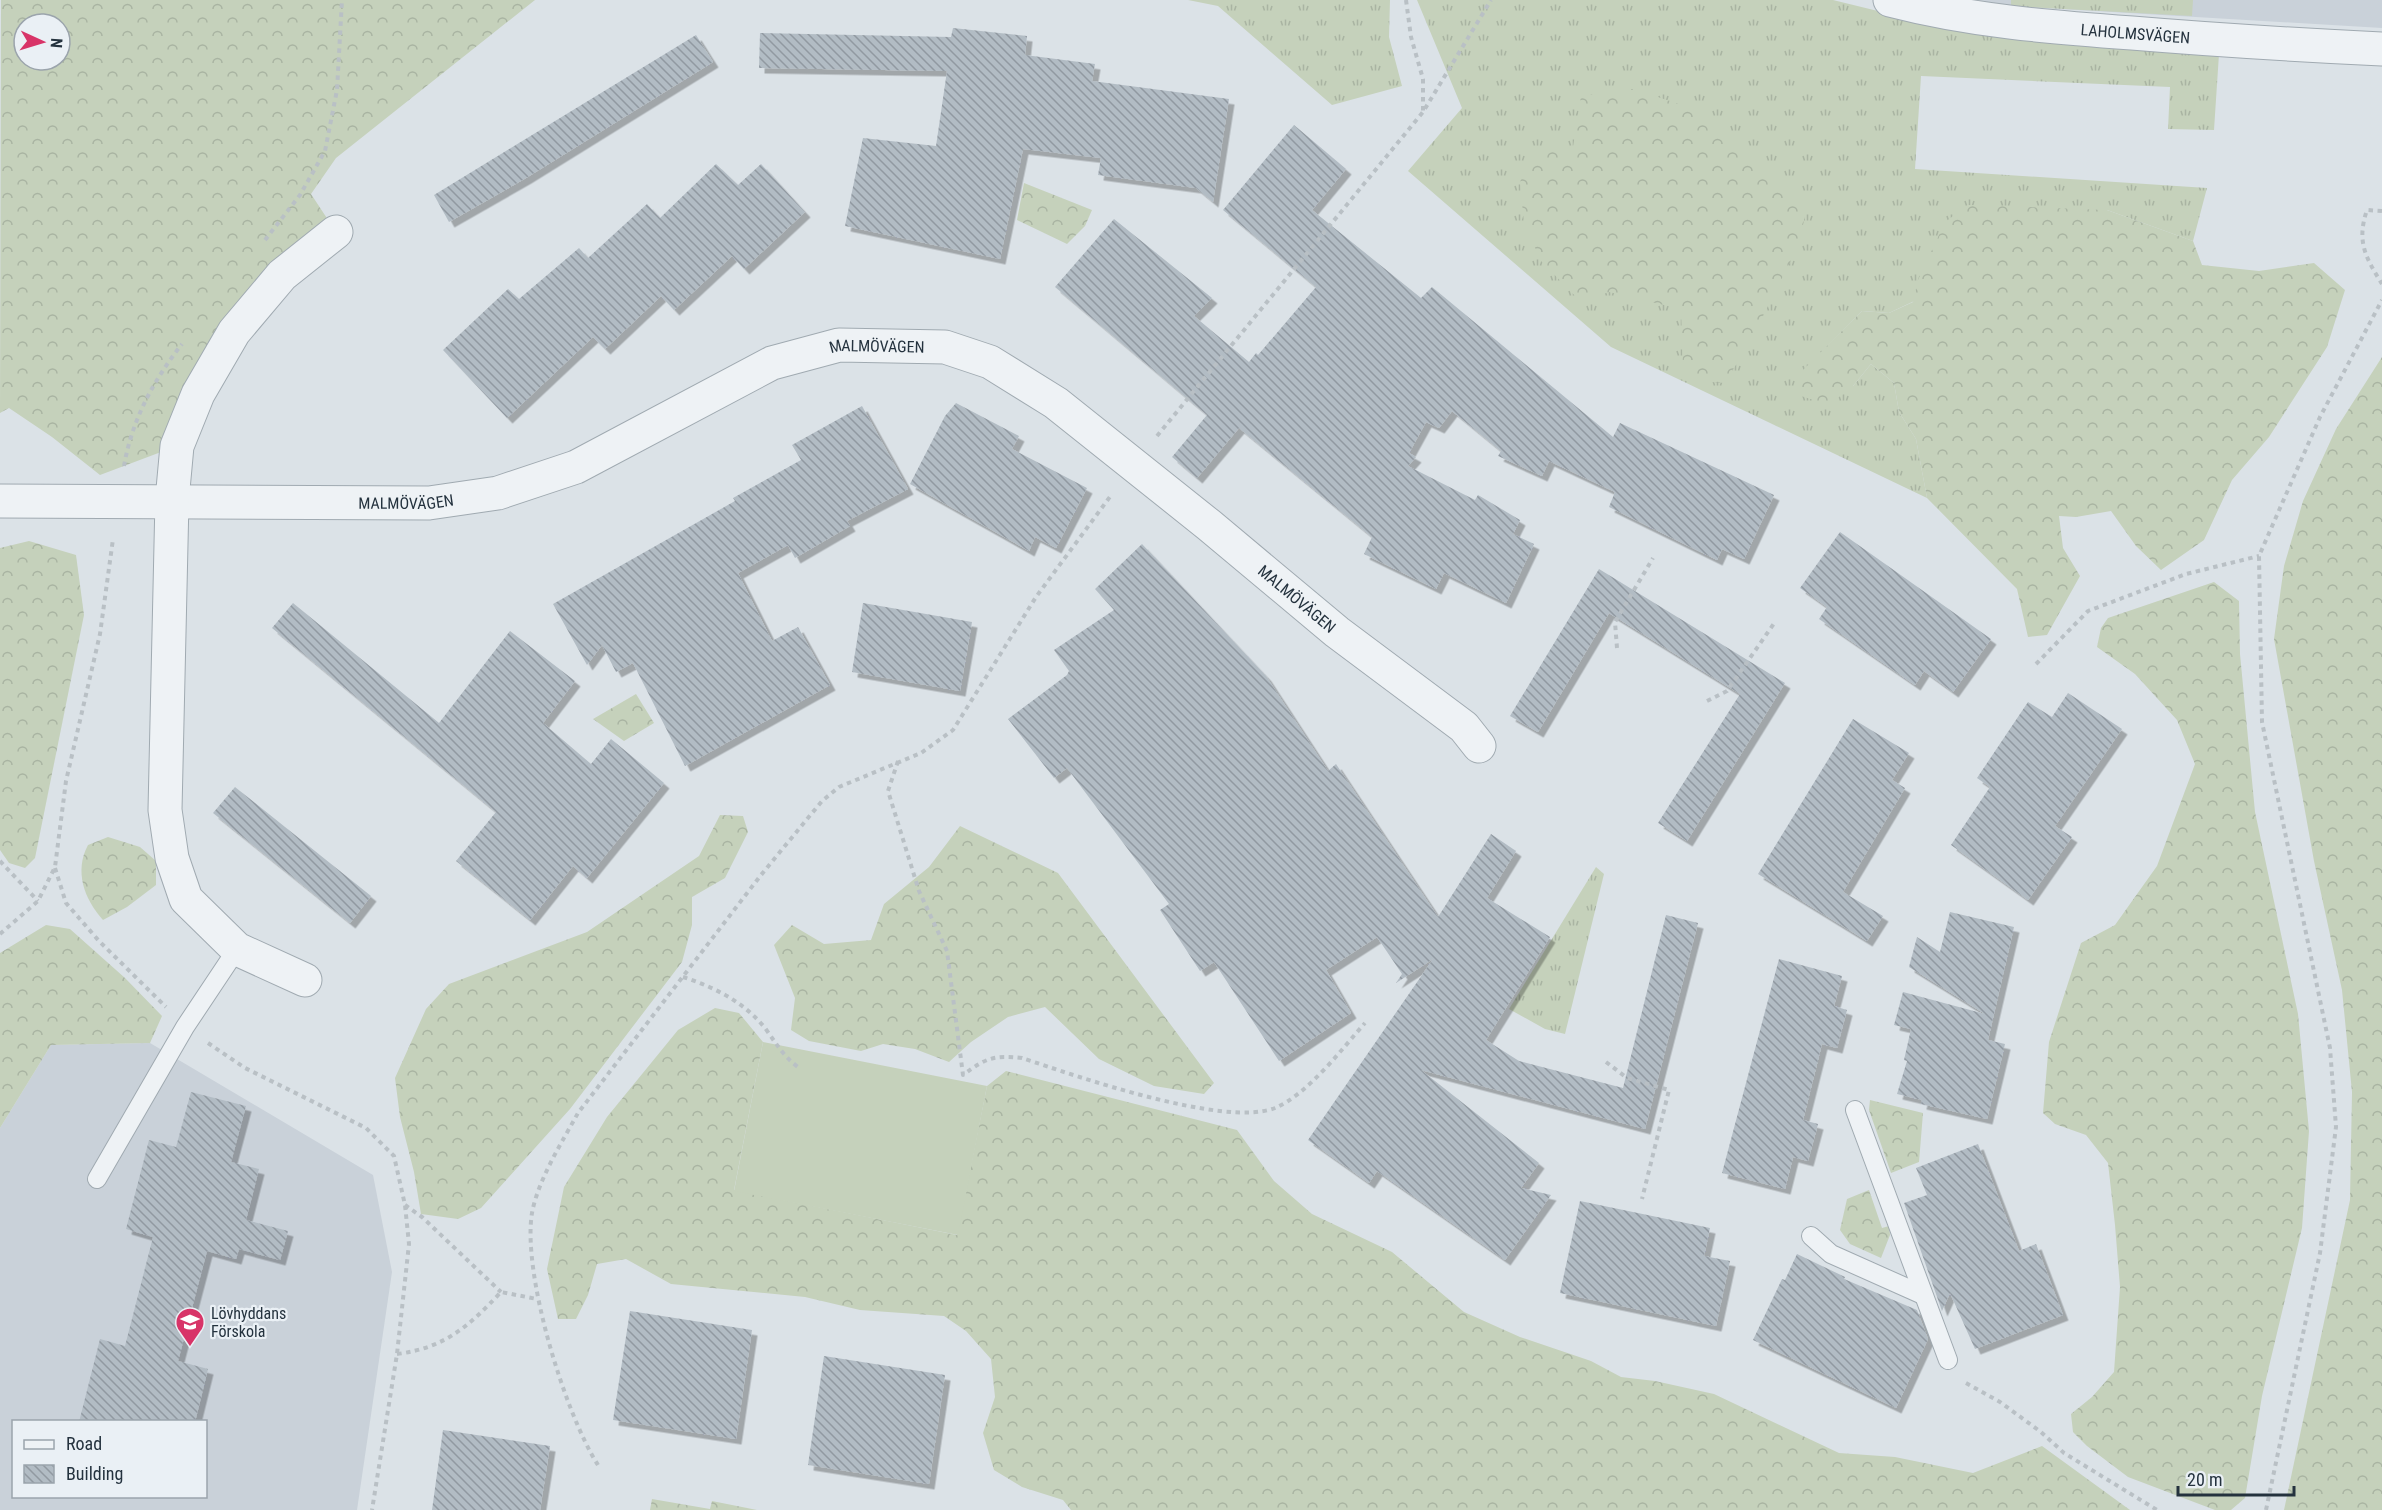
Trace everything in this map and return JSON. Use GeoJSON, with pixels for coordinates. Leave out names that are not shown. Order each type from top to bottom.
{"type":"FeatureCollection","features":[{"type":"Feature","properties":{"kind":"street","name":"LAHOLMSVÄGEN"},"geometry":{"type":"LineString","coordinates":[[1890,0],[1945,14],[2003,24],[2277,45],[2382,49]]}},
{"type":"Feature","properties":{"kind":"street"},"geometry":{"type":"LineString","coordinates":[[305,980],[237,949],[186,899],[172,858],[165,810],[172,500],[177,446],[198,394],[234,332],[282,275],[336,232]]}},
{"type":"Feature","properties":{"kind":"street","name":"MALMÖVÄGEN"},"geometry":{"type":"LineString","coordinates":[[0,501],[172,500],[429,503],[498,493],[576,467],[772,363],[839,345],[945,347],[990,362],[1056,404],[1209,525],[1337,632],[1464,727],[1479,746]]}},
{"type":"Feature","properties":{"kind":"lane"},"geometry":{"type":"LineString","coordinates":[[97,1179],[185,1027],[237,949]]}},
{"type":"Feature","properties":{"kind":"lane"},"geometry":{"type":"LineString","coordinates":[[1855,1110],[1948,1360]]}},
{"type":"Feature","properties":{"kind":"lane"},"geometry":{"type":"LineString","coordinates":[[1811,1236],[1831,1254],[1923,1295]]}},
{"type":"Feature","properties":{"kind":"path"},"geometry":{"type":"LineString","coordinates":[[1406,0],[1411,37],[1423,79],[1424,112]]}},
{"type":"Feature","properties":{"kind":"path"},"geometry":{"type":"LineString","coordinates":[[1191,392],[1424,112],[1491,0]]}},
{"type":"Feature","properties":{"kind":"path"},"geometry":{"type":"LineString","coordinates":[[2382,211],[2367,210],[2364,220],[2363,252],[2382,284]]}},
{"type":"Feature","properties":{"kind":"path"},"geometry":{"type":"LineString","coordinates":[[2266,1510],[2320,1253],[2336,1127],[2330,1048],[2262,722],[2259,556],[2320,417],[2382,300]]}},
{"type":"Feature","properties":{"kind":"path"},"geometry":{"type":"LineString","coordinates":[[598,1466],[588,1450],[571,1409],[537,1299],[531,1250],[532,1212],[554,1156],[578,1113],[761,874],[822,801],[839,787],[898,760],[921,753],[953,730],[1036,597],[1092,520]]}},
{"type":"Feature","properties":{"kind":"path"},"geometry":{"type":"LineString","coordinates":[[2036,664],[2088,611],[2186,574],[2259,556]]}},
{"type":"Feature","properties":{"kind":"path"},"geometry":{"type":"LineString","coordinates":[[1617,648],[1615,622],[1653,558]]}},
{"type":"Feature","properties":{"kind":"path"},"geometry":{"type":"LineString","coordinates":[[1707,701],[1727,691],[1775,622]]}},
{"type":"Feature","properties":{"kind":"path"},"geometry":{"type":"LineString","coordinates":[[898,760],[888,791],[919,891],[947,951],[963,1075],[987,1058],[1003,1056],[1022,1058],[1155,1098],[1248,1113],[1275,1107],[1296,1094],[1324,1070],[1365,1023]]}},
{"type":"Feature","properties":{"kind":"path"},"geometry":{"type":"LineString","coordinates":[[0,861],[38,901]]}},
{"type":"Feature","properties":{"kind":"path"},"geometry":{"type":"LineString","coordinates":[[55,867],[66,903],[99,941],[185,1027],[245,1068],[366,1128],[394,1156],[405,1205],[410,1244],[397,1354],[372,1510]]}},
{"type":"Feature","properties":{"kind":"path"},"geometry":{"type":"LineString","coordinates":[[683,977],[722,991],[764,1027],[780,1052],[798,1067]]}},
{"type":"Feature","properties":{"kind":"path"},"geometry":{"type":"LineString","coordinates":[[1606,1062],[1627,1078],[1669,1090],[1642,1199]]}},
{"type":"Feature","properties":{"kind":"path"},"geometry":{"type":"LineString","coordinates":[[405,1205],[422,1216],[501,1292],[537,1299]]}},
{"type":"Feature","properties":{"kind":"path"},"geometry":{"type":"LineString","coordinates":[[397,1354],[422,1351],[445,1341],[471,1324],[501,1292]]}},
{"type":"Feature","properties":{"kind":"path"},"geometry":{"type":"LineString","coordinates":[[1972,1387],[2000,1402],[2041,1432],[2064,1453],[2157,1510]]}},
{"type":"Feature","properties":{"kind":"shaded area"},"geometry":{"type":"Polygon","coordinates":[[[1966,0],[2382,0],[2382,28],[1979,4],[1966,0]]]}},
{"type":"Feature","properties":{"kind":"shaded area","name":"Lövhyddans Förskola"},"geometry":{"type":"Polygon","coordinates":[[[150,1043],[373,1175],[392,1272],[357,1510],[0,1510],[0,1128],[51,1045],[150,1043]]]}},
{"type":"Feature","properties":{"kind":"green space"},"geometry":{"type":"Polygon","coordinates":[[[1,0],[535,0],[336,158],[311,194],[336,232],[257,305],[177,446],[100,475],[52,437],[9,408],[0,413],[1,0]]]}},
{"type":"Feature","properties":{"kind":"green space"},"geometry":{"type":"Polygon","coordinates":[[[1188,0],[1390,0],[1389,37],[1402,86],[1332,105],[1218,6],[1188,0]]]}},
{"type":"Feature","properties":{"kind":"green space"},"geometry":{"type":"Polygon","coordinates":[[[1417,0],[1833,0],[1947,28],[2219,54],[2214,130],[2168,129],[2170,87],[1921,76],[1915,169],[2207,188],[2193,241],[2107,210],[1889,313],[1862,311],[1803,371],[1853,386],[1871,364],[1894,383],[1899,412],[1916,439],[1927,498],[1611,347],[1408,171],[1462,108],[1417,0]]]}},
{"type":"Feature","properties":{"kind":"green space"},"geometry":{"type":"Polygon","coordinates":[[[2011,0],[2193,0],[2192,16],[2011,6],[2011,0]]]}},
{"type":"Feature","properties":{"kind":"green space"},"geometry":{"type":"Polygon","coordinates":[[[1633,89],[1704,112],[1807,206],[1799,244],[1751,340],[1725,383],[1698,381],[1683,370],[1681,309],[1609,292],[1581,302],[1541,261],[1524,223],[1520,182],[1533,151],[1573,147],[1581,96],[1633,89]]]}},
{"type":"Feature","properties":{"kind":"green space"},"geometry":{"type":"Polygon","coordinates":[[[1024,183],[1092,210],[1085,226],[1067,244],[1017,220],[1024,183]]]}},
{"type":"Feature","properties":{"kind":"green space"},"geometry":{"type":"Polygon","coordinates":[[[1968,205],[2107,210],[2193,241],[2202,265],[2259,271],[2314,263],[2345,290],[2327,347],[2269,437],[2232,480],[2204,540],[2161,570],[2136,546],[2111,511],[2076,517],[2059,516],[2063,548],[2080,576],[2047,635],[2028,637],[2017,589],[1927,498],[1916,439],[1899,412],[1894,383],[1871,364],[1853,386],[1829,405],[1798,395],[1802,371],[1862,311],[1889,313],[1913,302],[1918,280],[1945,222],[1968,205]]]}},
{"type":"Feature","properties":{"kind":"green space"},"geometry":{"type":"Polygon","coordinates":[[[2382,357],[2382,1510],[2284,1510],[2350,1200],[2352,1092],[2342,990],[2314,861],[2274,639],[2284,566],[2303,501],[2336,429],[2382,357]]]}},
{"type":"Feature","properties":{"kind":"green space"},"geometry":{"type":"Polygon","coordinates":[[[29,541],[76,555],[84,615],[35,858],[25,868],[9,863],[0,850],[0,548],[29,541]]]}},
{"type":"Feature","properties":{"kind":"green space"},"geometry":{"type":"Polygon","coordinates":[[[2214,582],[2239,601],[2240,654],[2255,812],[2298,1014],[2309,1131],[2302,1228],[2262,1396],[2245,1498],[2231,1510],[2215,1510],[2128,1477],[2087,1446],[2073,1432],[2071,1414],[2092,1397],[2114,1372],[2120,1287],[2115,1225],[2108,1163],[2086,1135],[2055,1124],[2043,1113],[2049,1042],[2081,943],[2115,925],[2157,866],[2195,764],[2177,720],[2135,674],[2097,647],[2101,628],[2108,618],[2214,582]]]}},
{"type":"Feature","properties":{"kind":"green space"},"geometry":{"type":"Polygon","coordinates":[[[636,694],[654,723],[624,741],[593,719],[636,694]]]}},
{"type":"Feature","properties":{"kind":"green space"},"geometry":{"type":"Polygon","coordinates":[[[720,815],[743,816],[748,832],[725,878],[692,897],[692,925],[682,962],[570,1109],[481,1208],[458,1219],[421,1214],[414,1172],[400,1117],[395,1078],[426,1009],[449,984],[587,932],[699,856],[720,815]]]}},
{"type":"Feature","properties":{"kind":"green space"},"geometry":{"type":"Polygon","coordinates":[[[960,826],[1058,873],[1214,1083],[1204,1094],[1154,1086],[1099,1059],[1045,1007],[1008,1017],[971,1042],[949,1062],[915,1049],[883,1044],[861,1051],[809,1041],[791,1030],[795,998],[774,945],[792,925],[824,944],[871,940],[884,904],[929,867],[960,826]]]}},
{"type":"Feature","properties":{"kind":"green space"},"geometry":{"type":"Polygon","coordinates":[[[108,837],[140,847],[156,861],[156,885],[127,907],[103,920],[86,894],[82,865],[88,845],[108,837]]]}},
{"type":"Feature","properties":{"kind":"green space"},"geometry":{"type":"Polygon","coordinates":[[[1596,867],[1604,874],[1565,1034],[1545,1029],[1509,1009],[1596,867]]]}},
{"type":"Feature","properties":{"kind":"green space"},"geometry":{"type":"Polygon","coordinates":[[[46,925],[70,929],[125,978],[162,1016],[150,1043],[51,1045],[0,1128],[0,953],[46,925]]]}},
{"type":"Feature","properties":{"kind":"green space"},"geometry":{"type":"Polygon","coordinates":[[[715,1008],[739,1013],[763,1042],[734,1190],[957,1235],[987,1086],[1006,1071],[1237,1130],[1274,1181],[1312,1214],[1392,1252],[1464,1312],[1520,1337],[1591,1361],[1621,1377],[1655,1381],[1714,1394],[1839,1453],[1895,1457],[1973,1473],[2042,1446],[2130,1510],[1071,1510],[1063,1500],[1022,1487],[994,1470],[983,1433],[995,1397],[991,1359],[966,1331],[944,1316],[860,1310],[805,1297],[671,1284],[626,1259],[597,1264],[588,1295],[576,1319],[558,1319],[547,1269],[564,1187],[607,1117],[678,1030],[715,1008]]]}},
{"type":"Feature","properties":{"kind":"green space"},"geometry":{"type":"Polygon","coordinates":[[[763,1042],[987,1086],[958,1235],[734,1191],[763,1042]]]}},
{"type":"Feature","properties":{"kind":"green space"},"geometry":{"type":"Polygon","coordinates":[[[1870,1100],[1923,1113],[1919,1162],[1891,1173],[1869,1110],[1870,1100]]]}},
{"type":"Feature","properties":{"kind":"green space"},"geometry":{"type":"Polygon","coordinates":[[[1869,1190],[1882,1228],[1889,1226],[1890,1235],[1881,1258],[1850,1244],[1840,1230],[1847,1199],[1869,1190]]]}},
{"type":"Feature","properties":{"kind":"green space"},"geometry":{"type":"Polygon","coordinates":[[[652,1499],[710,1509],[712,1501],[757,1510],[650,1510],[652,1499]]]}},
{"type":"Feature","properties":{"kind":"building"},"geometry":{"type":"Polygon","coordinates":[[[953,28],[1027,36],[1025,55],[1095,64],[1092,81],[1229,99],[1213,202],[1196,188],[1098,175],[1101,158],[1023,149],[1000,259],[845,226],[863,138],[936,146],[947,71],[759,68],[760,33],[951,37],[953,28]]]}},
{"type":"Feature","properties":{"kind":"building"},"geometry":{"type":"Polygon","coordinates":[[[696,35],[713,62],[526,178],[449,222],[434,195],[696,35]]]}},
{"type":"Feature","properties":{"kind":"building"},"geometry":{"type":"Polygon","coordinates":[[[1294,125],[1346,169],[1312,210],[1421,298],[1432,287],[1613,437],[1620,423],[1774,495],[1744,559],[1722,549],[1717,560],[1609,507],[1615,492],[1549,461],[1542,476],[1498,456],[1501,451],[1452,411],[1439,428],[1426,422],[1409,453],[1416,457],[1408,466],[1475,500],[1478,495],[1520,520],[1513,534],[1534,544],[1506,603],[1444,573],[1436,589],[1364,554],[1372,537],[1239,428],[1197,478],[1172,457],[1207,415],[1055,287],[1114,219],[1212,298],[1194,316],[1249,362],[1256,353],[1258,355],[1316,287],[1223,210],[1294,125]]]}},
{"type":"Feature","properties":{"kind":"building"},"geometry":{"type":"Polygon","coordinates":[[[716,164],[738,185],[761,164],[805,212],[744,269],[732,256],[674,310],[661,296],[605,349],[593,337],[507,418],[443,350],[508,289],[519,299],[579,248],[588,258],[647,204],[660,218],[716,164]]]}},
{"type":"Feature","properties":{"kind":"building"},"geometry":{"type":"Polygon","coordinates":[[[956,403],[1019,436],[1012,449],[1087,488],[1056,548],[1035,537],[1029,551],[910,484],[945,416],[956,403]]]}},
{"type":"Feature","properties":{"kind":"building"},"geometry":{"type":"Polygon","coordinates":[[[862,406],[908,489],[847,521],[850,526],[795,558],[788,545],[738,573],[772,641],[798,627],[830,685],[685,766],[633,663],[616,672],[602,645],[587,665],[553,604],[735,501],[733,498],[801,460],[792,445],[862,406]]]}},
{"type":"Feature","properties":{"kind":"building"},"geometry":{"type":"Polygon","coordinates":[[[1840,532],[1991,639],[1953,692],[1924,671],[1915,685],[1819,619],[1827,607],[1800,588],[1840,532]]]}},
{"type":"Feature","properties":{"kind":"building"},"geometry":{"type":"Polygon","coordinates":[[[1142,544],[1266,676],[1328,771],[1336,764],[1438,917],[1491,834],[1516,851],[1487,898],[1550,937],[1486,1040],[1519,1061],[1623,1088],[1666,915],[1698,923],[1645,1129],[1421,1070],[1539,1163],[1521,1188],[1551,1195],[1505,1260],[1377,1171],[1369,1183],[1308,1140],[1433,959],[1396,983],[1402,974],[1377,937],[1326,970],[1351,1013],[1279,1061],[1214,962],[1200,971],[1160,910],[1169,904],[1067,768],[1054,778],[1008,719],[1067,675],[1069,671],[1054,650],[1114,610],[1095,589],[1142,544]]]}},
{"type":"Feature","properties":{"kind":"building"},"geometry":{"type":"Polygon","coordinates":[[[1599,569],[1785,683],[1687,841],[1658,823],[1740,694],[1609,613],[1538,732],[1510,716],[1599,569]]]}},
{"type":"Feature","properties":{"kind":"building"},"geometry":{"type":"Polygon","coordinates":[[[293,603],[439,723],[510,631],[575,681],[543,723],[591,764],[611,739],[664,783],[587,878],[573,866],[530,920],[456,861],[496,812],[272,628],[293,603]]]}},
{"type":"Feature","properties":{"kind":"building"},"geometry":{"type":"Polygon","coordinates":[[[863,603],[972,622],[960,691],[852,672],[863,603]]]}},
{"type":"Feature","properties":{"kind":"building"},"geometry":{"type":"Polygon","coordinates":[[[2068,693],[2122,729],[2055,826],[2072,837],[2028,900],[1951,845],[1990,787],[1977,778],[2028,702],[2052,717],[2068,693]]]}},
{"type":"Feature","properties":{"kind":"building"},"geometry":{"type":"Polygon","coordinates":[[[1853,719],[1909,753],[1892,780],[1905,788],[1843,892],[1883,916],[1867,941],[1758,874],[1853,719]]]}},
{"type":"Feature","properties":{"kind":"building"},"geometry":{"type":"Polygon","coordinates":[[[235,787],[371,896],[350,923],[213,813],[235,787]]]}},
{"type":"Feature","properties":{"kind":"building"},"geometry":{"type":"Polygon","coordinates":[[[1950,912],[2014,927],[1988,1040],[2005,1044],[1987,1119],[1921,1104],[1922,1100],[1897,1094],[1907,1061],[1904,1060],[1911,1029],[1894,1025],[1903,992],[1985,1014],[1909,967],[1917,937],[1940,952],[1950,912]]]}},
{"type":"Feature","properties":{"kind":"building"},"geometry":{"type":"Polygon","coordinates":[[[1779,959],[1842,976],[1834,1006],[1847,1010],[1837,1048],[1822,1044],[1803,1120],[1818,1124],[1808,1161],[1793,1157],[1785,1189],[1722,1173],[1779,959]]]}},
{"type":"Feature","properties":{"kind":"building"},"geometry":{"type":"Polygon","coordinates":[[[191,1092],[246,1106],[231,1162],[259,1169],[246,1220],[288,1231],[280,1260],[239,1249],[236,1259],[207,1251],[178,1361],[208,1369],[195,1420],[80,1420],[100,1339],[125,1346],[153,1237],[126,1229],[149,1140],[176,1147],[191,1092]]]}},
{"type":"Feature","properties":{"kind":"building"},"geometry":{"type":"Polygon","coordinates":[[[1978,1144],[2019,1251],[2036,1244],[2063,1315],[1975,1349],[1950,1293],[1942,1311],[1904,1203],[1927,1195],[1916,1168],[1978,1144]]]}},
{"type":"Feature","properties":{"kind":"building"},"geometry":{"type":"Polygon","coordinates":[[[1580,1201],[1710,1228],[1704,1256],[1730,1261],[1716,1326],[1560,1293],[1580,1201]]]}},
{"type":"Feature","properties":{"kind":"building"},"geometry":{"type":"Polygon","coordinates":[[[1797,1254],[1845,1277],[1844,1279],[1917,1310],[1928,1339],[1896,1408],[1753,1340],[1782,1279],[1785,1280],[1797,1254]]]}},
{"type":"Feature","properties":{"kind":"building"},"geometry":{"type":"Polygon","coordinates":[[[630,1311],[752,1330],[736,1439],[613,1420],[630,1311]]]}},
{"type":"Feature","properties":{"kind":"building"},"geometry":{"type":"Polygon","coordinates":[[[824,1356],[945,1375],[929,1484],[808,1465],[824,1356]]]}},
{"type":"Feature","properties":{"kind":"building"},"geometry":{"type":"Polygon","coordinates":[[[443,1430],[550,1446],[540,1510],[432,1510],[443,1430]]]}},
{"type":"Feature","properties":{"kind":"place","name":"Lövhyddans Förskola"},"geometry":{"type":"Point","coordinates":[190,1348]}}]}
